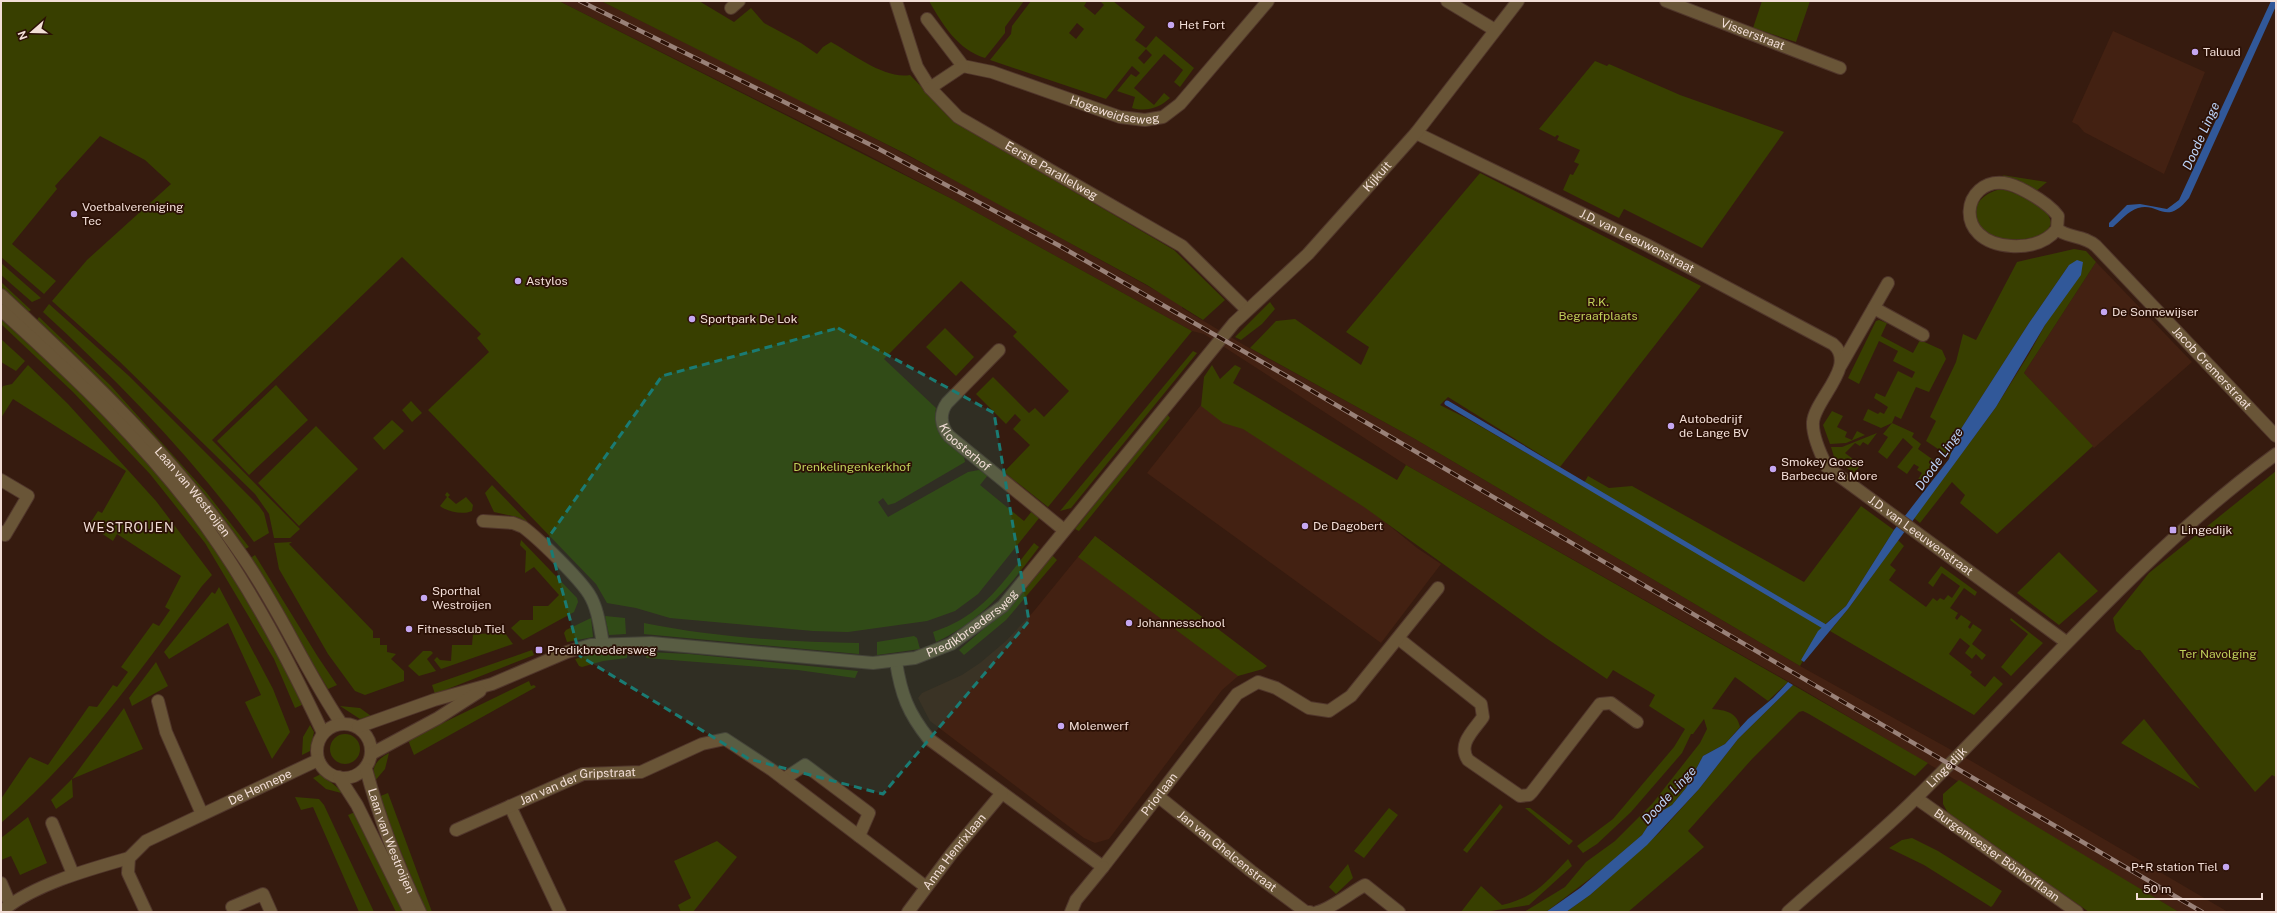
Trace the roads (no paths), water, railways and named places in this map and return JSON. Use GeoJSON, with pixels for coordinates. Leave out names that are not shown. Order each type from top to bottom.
{"type":"FeatureCollection","features":[{"type":"Feature","properties":{"kind":"street","name":"Eerste Parallelweg"},"geometry":{"type":"LineString","coordinates":[[896,1],[917,67],[930,88],[958,117],[1182,246],[1246,309]]}},
{"type":"Feature","properties":{"kind":"street","name":"Hogeweidseweg"},"geometry":{"type":"LineString","coordinates":[[963,66],[992,72],[1120,117],[1145,120],[1163,117],[1180,104],[1268,1]]}},
{"type":"Feature","properties":{"kind":"street"},"geometry":{"type":"LineString","coordinates":[[1447,1],[1495,30]]}},
{"type":"Feature","properties":{"kind":"street","name":"Kijkuit"},"geometry":{"type":"LineString","coordinates":[[1221,339],[1246,309],[1308,254],[1416,132],[1518,1]]}},
{"type":"Feature","properties":{"kind":"street","name":"Visserstraat"},"geometry":{"type":"LineString","coordinates":[[1666,1],[1840,68]]}},
{"type":"Feature","properties":{"kind":"street"},"geometry":{"type":"LineString","coordinates":[[927,19],[963,66],[930,88]]}},
{"type":"Feature","properties":{"kind":"street","name":"J.D. van Leeuwenstraat"},"geometry":{"type":"LineString","coordinates":[[1416,132],[1647,245],[1830,342],[1839,351],[1841,365]]}},
{"type":"Feature","properties":{"kind":"street"},"geometry":{"type":"LineString","coordinates":[[2003,183],[2032,194],[2050,207],[2058,216],[2057,229],[2048,239],[2038,243],[2006,245],[1978,234],[1972,226],[1969,213],[1971,203],[1981,190],[1994,184],[2003,183]]}},
{"type":"Feature","properties":{"kind":"street","name":"Jacob Cremerstraat"},"geometry":{"type":"LineString","coordinates":[[2057,229],[2062,233],[2086,238],[2096,246],[2276,436]]}},
{"type":"Feature","properties":{"kind":"street","name":"J.D. van Leeuwenstraat"},"geometry":{"type":"LineString","coordinates":[[1888,283],[1841,365],[1814,419],[1813,429],[1827,467],[1833,473],[2066,642]]}},
{"type":"Feature","properties":{"kind":"street","name":"Laan van Westroijen"},"geometry":{"type":"LineString","coordinates":[[1,295],[112,403],[176,472],[212,514],[243,556],[277,611],[341,723]]}},
{"type":"Feature","properties":{"kind":"street"},"geometry":{"type":"LineString","coordinates":[[1874,308],[1923,334]]}},
{"type":"Feature","properties":{"kind":"street","name":"Laan van Westroijen"},"geometry":{"type":"LineString","coordinates":[[1,310],[55,359],[128,433],[205,525],[265,620],[291,667],[323,733]]}},
{"type":"Feature","properties":{"kind":"street","name":"Predikbroedersweg"},"geometry":{"type":"LineString","coordinates":[[358,727],[434,700],[492,684],[567,652],[603,644],[651,643],[863,663],[896,662],[941,649],[992,615],[1009,598],[1221,339]]}},
{"type":"Feature","properties":{"kind":"street","name":"Kloosterhof"},"geometry":{"type":"LineString","coordinates":[[999,350],[947,404],[942,413],[943,427],[949,436],[1064,530]]}},
{"type":"Feature","properties":{"kind":"street","name":"Lingedijk"},"geometry":{"type":"LineString","coordinates":[[1788,912],[1916,798],[2066,642],[2175,535],[2237,482],[2276,454]]}},
{"type":"Feature","properties":{"kind":"street"},"geometry":{"type":"LineString","coordinates":[[1,480],[28,496],[5,534],[1,532]]}},
{"type":"Feature","properties":{"kind":"street"},"geometry":{"type":"LineString","coordinates":[[484,521],[513,523],[523,527],[566,568],[590,595],[597,614],[603,644]]}},
{"type":"Feature","properties":{"kind":"street","name":"Priorlaan"},"geometry":{"type":"LineString","coordinates":[[1103,867],[1159,797],[1237,694],[1258,682],[1276,688],[1309,708],[1329,711],[1351,696],[1399,639],[1438,588]]}},
{"type":"Feature","properties":{"kind":"street"},"geometry":{"type":"LineString","coordinates":[[1399,639],[1481,704],[1483,716],[1464,744],[1464,752],[1468,760],[1520,796],[1532,792],[1600,704],[1611,703],[1637,722]]}},
{"type":"Feature","properties":{"kind":"street"},"geometry":{"type":"LineString","coordinates":[[896,662],[901,692],[913,719],[929,738],[1103,867],[1076,900],[1071,912]]}},
{"type":"Feature","properties":{"kind":"street","name":"Predikbroedersweg"},"geometry":{"type":"LineString","coordinates":[[371,754],[438,718],[492,684]]}},
{"type":"Feature","properties":{"kind":"street"},"geometry":{"type":"LineString","coordinates":[[158,701],[166,732],[202,814]]}},
{"type":"Feature","properties":{"kind":"street"},"geometry":{"type":"LineString","coordinates":[[341,723],[352,724],[358,727],[368,738],[371,754],[366,769],[357,775],[346,778],[334,776],[325,770],[318,760],[318,741],[323,733],[330,727],[341,723]]}},
{"type":"Feature","properties":{"kind":"street","name":"Jan van der Gripstraat"},"geometry":{"type":"LineString","coordinates":[[456,830],[583,774],[641,772],[702,744],[725,739],[784,779],[926,887]]}},
{"type":"Feature","properties":{"kind":"street","name":"De Hennepe"},"geometry":{"type":"LineString","coordinates":[[1,884],[6,908],[73,874],[129,858],[146,842],[318,760]]}},
{"type":"Feature","properties":{"kind":"street"},"geometry":{"type":"LineString","coordinates":[[784,779],[805,766],[869,813],[859,836]]}},
{"type":"Feature","properties":{"kind":"street","name":"Laan van Westroijen"},"geometry":{"type":"LineString","coordinates":[[366,769],[373,796],[401,873],[420,912]]}},
{"type":"Feature","properties":{"kind":"street","name":"Laan van Westroijen"},"geometry":{"type":"LineString","coordinates":[[339,777],[357,805],[410,912]]}},
{"type":"Feature","properties":{"kind":"street","name":"Anna Henrixlaan"},"geometry":{"type":"LineString","coordinates":[[908,912],[926,887],[1002,793]]}},
{"type":"Feature","properties":{"kind":"street","name":"Jan van Ghelcenstraat"},"geometry":{"type":"LineString","coordinates":[[1159,797],[1294,908],[1310,912]]}},
{"type":"Feature","properties":{"kind":"street","name":"Burgemeester Bönhofflaan"},"geometry":{"type":"LineString","coordinates":[[1916,798],[2077,912]]}},
{"type":"Feature","properties":{"kind":"street"},"geometry":{"type":"LineString","coordinates":[[510,806],[560,912]]}},
{"type":"Feature","properties":{"kind":"street"},"geometry":{"type":"LineString","coordinates":[[52,823],[73,874]]}},
{"type":"Feature","properties":{"kind":"street"},"geometry":{"type":"LineString","coordinates":[[129,858],[128,873],[146,912]]}},
{"type":"Feature","properties":{"kind":"street"},"geometry":{"type":"LineString","coordinates":[[1317,912],[1326,910],[1345,896],[1364,886],[1399,912]]}},
{"type":"Feature","properties":{"kind":"street"},"geometry":{"type":"LineString","coordinates":[[232,907],[263,894],[271,912]]}},
{"type":"Feature","properties":{"kind":"water"},"geometry":{"type":"Polygon","coordinates":[[[2271,1],[2276,1],[2276,6],[2189,198],[2181,207],[2174,211],[2163,212],[2146,207],[2134,209],[2113,227],[2109,227],[2109,223],[2127,205],[2140,204],[2167,209],[2179,200],[2271,1]]]}},
{"type":"Feature","properties":{"kind":"water"},"geometry":{"type":"Polygon","coordinates":[[[2077,260],[2083,262],[2081,275],[2045,325],[1996,407],[1848,609],[1804,662],[1801,660],[1818,631],[1846,606],[1894,530],[1949,459],[1957,435],[2029,323],[2069,265],[2077,260]]]}},
{"type":"Feature","properties":{"kind":"water"},"geometry":{"type":"Polygon","coordinates":[[[1788,682],[1793,685],[1738,739],[1699,789],[1647,845],[1590,895],[1566,912],[1546,912],[1580,888],[1642,835],[1655,815],[1672,805],[1686,788],[1703,756],[1725,744],[1748,719],[1773,698],[1788,682]]]}},
{"type":"Feature","properties":{"kind":"waterway"},"geometry":{"type":"LineString","coordinates":[[1447,403],[1827,628]]}},
{"type":"Feature","properties":{"kind":"railway"},"geometry":{"type":"LineString","coordinates":[[580,1],[877,148],[1058,245],[1290,378],[2202,912]]}},
{"type":"Feature","properties":{"kind":"place","name":"Het Fort"},"geometry":{"type":"Point","coordinates":[1171,25]}},
{"type":"Feature","properties":{"kind":"place","name":"Taluud"},"geometry":{"type":"Point","coordinates":[2195,52]}},
{"type":"Feature","properties":{"kind":"place","name":"Voetbalvereniging Tec"},"geometry":{"type":"Point","coordinates":[74,214]}},
{"type":"Feature","properties":{"kind":"place","name":"Astylos"},"geometry":{"type":"Point","coordinates":[518,281]}},
{"type":"Feature","properties":{"kind":"place","name":"De Sonnewijser"},"geometry":{"type":"Point","coordinates":[2104,312]}},
{"type":"Feature","properties":{"kind":"place","name":"Sportpark De Lok"},"geometry":{"type":"Point","coordinates":[692,319]}},
{"type":"Feature","properties":{"kind":"place","name":"Autobedrijf de Lange BV"},"geometry":{"type":"Point","coordinates":[1671,426]}},
{"type":"Feature","properties":{"kind":"place","name":"Smokey Goose Barbecue & More"},"geometry":{"type":"Point","coordinates":[1773,469]}},
{"type":"Feature","properties":{"kind":"place","name":"De Dagobert"},"geometry":{"type":"Point","coordinates":[1305,526]}},
{"type":"Feature","properties":{"kind":"place","name":"Lingedijk"},"geometry":{"type":"Point","coordinates":[2173,530]}},
{"type":"Feature","properties":{"kind":"place","name":"Sporthal Westroijen"},"geometry":{"type":"Point","coordinates":[424,598]}},
{"type":"Feature","properties":{"kind":"place","name":"Johannesschool"},"geometry":{"type":"Point","coordinates":[1129,623]}},
{"type":"Feature","properties":{"kind":"place","name":"Fitnessclub Tiel"},"geometry":{"type":"Point","coordinates":[409,629]}},
{"type":"Feature","properties":{"kind":"place","name":"Predikbroedersweg"},"geometry":{"type":"Point","coordinates":[539,650]}},
{"type":"Feature","properties":{"kind":"place","name":"Molenwerf"},"geometry":{"type":"Point","coordinates":[1061,726]}},
{"type":"Feature","properties":{"kind":"place","name":"P+R station Tiel"},"geometry":{"type":"Point","coordinates":[2226,867]}},
{"type":"Feature","properties":{"kind":"district","name":"WESTROIJEN"},"geometry":{"type":"Point","coordinates":[129,527]}},
{"type":"Feature","properties":{"kind":"water label","name":"Doode Linge"},"geometry":{"type":"Point","coordinates":[2201,136]}},
{"type":"Feature","properties":{"kind":"water label","name":"Doode Linge"},"geometry":{"type":"Point","coordinates":[1939,459]}},
{"type":"Feature","properties":{"kind":"water label","name":"Doode Linge"},"geometry":{"type":"Point","coordinates":[1669,795]}},
{"type":"Feature","properties":{"kind":"park label","name":"R.K. Begraafplaats"},"geometry":{"type":"Point","coordinates":[1598,309]}},
{"type":"Feature","properties":{"kind":"park label","name":"Drenkelingenkerkhof"},"geometry":{"type":"Point","coordinates":[852,467]}},
{"type":"Feature","properties":{"kind":"park label","name":"Ter Navolging"},"geometry":{"type":"Point","coordinates":[2218,654]}}]}
